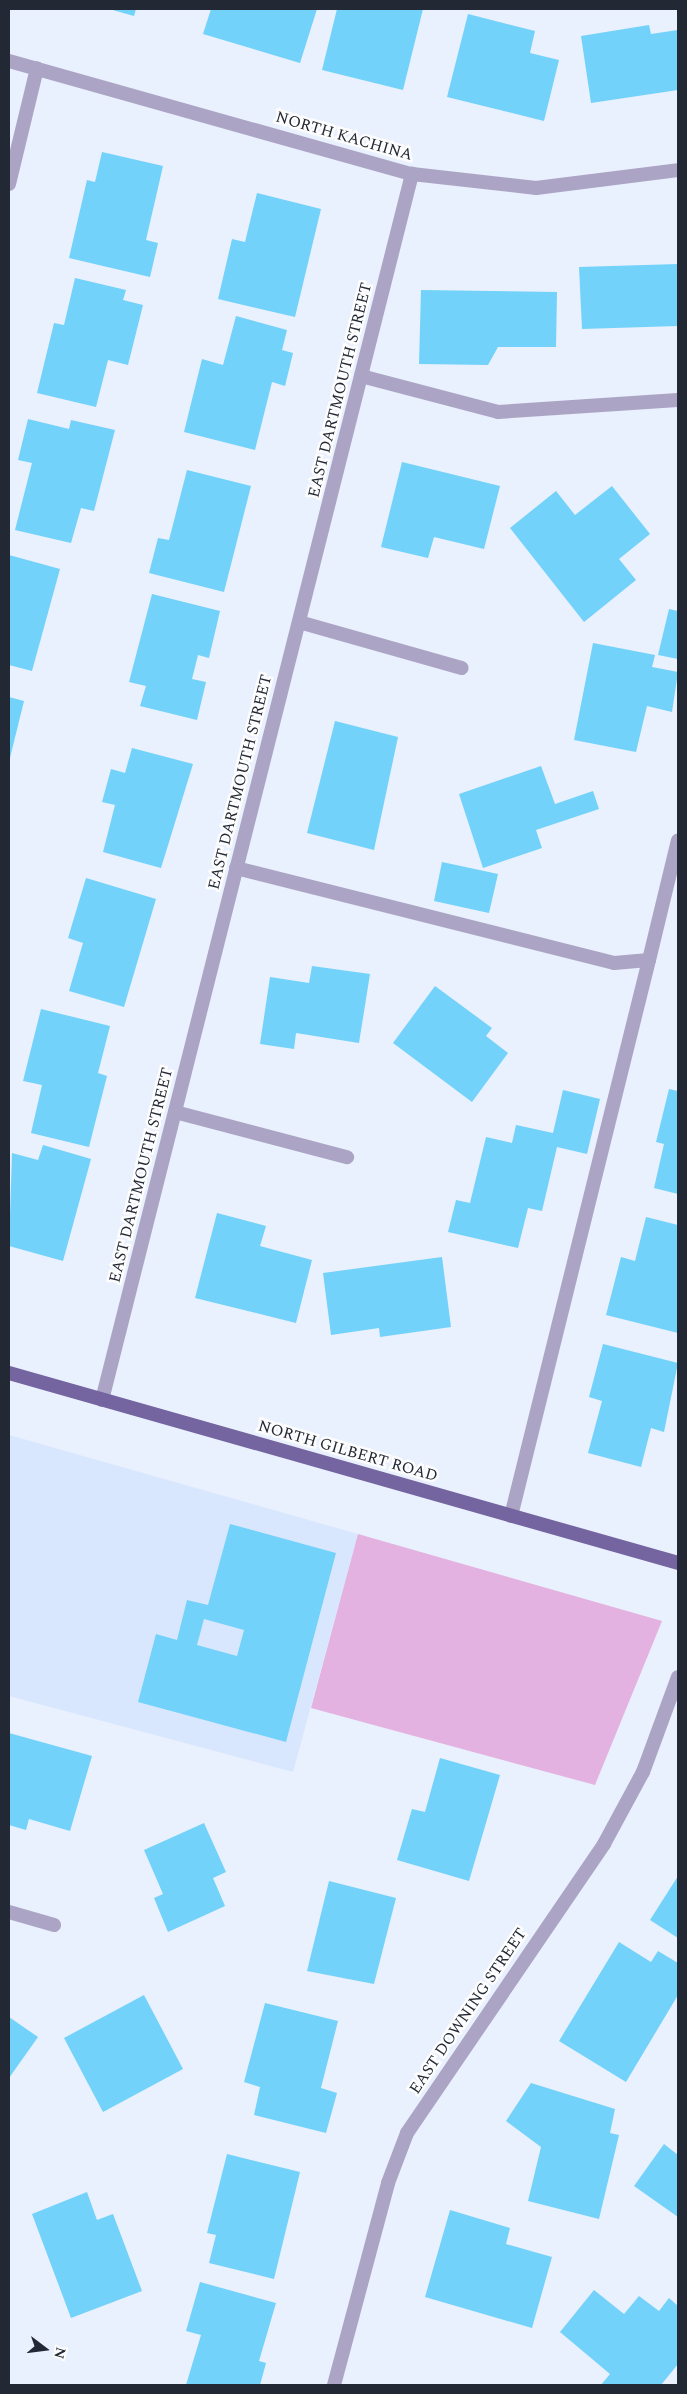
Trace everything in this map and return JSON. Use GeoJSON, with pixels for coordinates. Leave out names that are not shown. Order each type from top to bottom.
{"type":"FeatureCollection","features":[{"type":"Feature","properties":{"kind":"main road","name":"NORTH GILBERT ROAD"},"geometry":{"type":"LineString","coordinates":[[9,1374],[678,1563]]}},
{"type":"Feature","properties":{"kind":"street","name":"NORTH KACHINA"},"geometry":{"type":"LineString","coordinates":[[9,61],[412,174],[536,188],[678,170]]}},
{"type":"Feature","properties":{"kind":"street"},"geometry":{"type":"LineString","coordinates":[[9,184],[37,68]]}},
{"type":"Feature","properties":{"kind":"street","name":"EAST DARTMOUTH STREET"},"geometry":{"type":"LineString","coordinates":[[102,1400],[412,174]]}},
{"type":"Feature","properties":{"kind":"street"},"geometry":{"type":"LineString","coordinates":[[361,376],[498,412],[678,400]]}},
{"type":"Feature","properties":{"kind":"street"},"geometry":{"type":"LineString","coordinates":[[299,622],[462,668]]}},
{"type":"Feature","properties":{"kind":"street"},"geometry":{"type":"LineString","coordinates":[[510,1516],[678,840]]}},
{"type":"Feature","properties":{"kind":"street"},"geometry":{"type":"LineString","coordinates":[[236,868],[614,963],[649,960]]}},
{"type":"Feature","properties":{"kind":"street"},"geometry":{"type":"LineString","coordinates":[[175,1112],[347,1157]]}},
{"type":"Feature","properties":{"kind":"street","name":"EAST DOWNING STREET"},"geometry":{"type":"LineString","coordinates":[[337,2385],[388,2183],[407,2133],[604,1844],[643,1772],[678,1677]]}},
{"type":"Feature","properties":{"kind":"street"},"geometry":{"type":"LineString","coordinates":[[9,1912],[54,1925]]}},
{"type":"Feature","properties":{"kind":"shaded area"},"geometry":{"type":"Polygon","coordinates":[[[9,1435],[358,1534],[293,1772],[9,1696],[9,1435]]]}},
{"type":"Feature","properties":{"kind":"shaded area"},"geometry":{"type":"Polygon","coordinates":[[[358,1534],[662,1621],[595,1785],[311,1708],[358,1534]]]}},
{"type":"Feature","properties":{"kind":"building"},"geometry":{"type":"Polygon","coordinates":[[[109,9],[136,9],[134,16],[109,9]]]}},
{"type":"Feature","properties":{"kind":"building"},"geometry":{"type":"Polygon","coordinates":[[[211,9],[317,9],[300,63],[203,34],[211,9]]]}},
{"type":"Feature","properties":{"kind":"building"},"geometry":{"type":"Polygon","coordinates":[[[337,9],[423,9],[403,90],[322,70],[337,9]]]}},
{"type":"Feature","properties":{"kind":"building"},"geometry":{"type":"Polygon","coordinates":[[[468,14],[535,31],[530,53],[559,60],[544,121],[447,97],[468,14]]]}},
{"type":"Feature","properties":{"kind":"building"},"geometry":{"type":"Polygon","coordinates":[[[649,25],[651,34],[678,30],[678,90],[591,103],[581,36],[649,25]]]}},
{"type":"Feature","properties":{"kind":"building"},"geometry":{"type":"Polygon","coordinates":[[[102,152],[163,166],[146,240],[158,243],[150,277],[69,258],[87,180],[95,182],[102,152]]]}},
{"type":"Feature","properties":{"kind":"building"},"geometry":{"type":"Polygon","coordinates":[[[257,193],[321,209],[295,317],[218,299],[232,239],[245,242],[257,193]]]}},
{"type":"Feature","properties":{"kind":"building"},"geometry":{"type":"Polygon","coordinates":[[[678,264],[678,326],[582,329],[579,267],[678,264]]]}},
{"type":"Feature","properties":{"kind":"building"},"geometry":{"type":"Polygon","coordinates":[[[75,278],[126,290],[123,300],[143,305],[128,365],[108,360],[96,407],[37,393],[54,323],[64,325],[75,278]]]}},
{"type":"Feature","properties":{"kind":"building"},"geometry":{"type":"Polygon","coordinates":[[[421,290],[557,292],[556,347],[498,347],[488,365],[419,364],[421,290]]]}},
{"type":"Feature","properties":{"kind":"building"},"geometry":{"type":"Polygon","coordinates":[[[236,316],[287,330],[282,350],[293,353],[285,386],[272,382],[255,450],[184,432],[202,359],[223,365],[236,316]]]}},
{"type":"Feature","properties":{"kind":"building"},"geometry":{"type":"Polygon","coordinates":[[[28,419],[69,429],[71,420],[115,430],[94,511],[81,508],[71,543],[15,530],[32,463],[18,460],[28,419]]]}},
{"type":"Feature","properties":{"kind":"building"},"geometry":{"type":"Polygon","coordinates":[[[402,462],[500,486],[484,549],[434,537],[428,558],[381,547],[402,462]]]}},
{"type":"Feature","properties":{"kind":"building"},"geometry":{"type":"Polygon","coordinates":[[[187,470],[251,486],[224,592],[149,573],[158,538],[169,540],[187,470]]]}},
{"type":"Feature","properties":{"kind":"building"},"geometry":{"type":"Polygon","coordinates":[[[612,486],[650,534],[619,559],[636,580],[584,622],[510,528],[556,491],[575,515],[612,486]]]}},
{"type":"Feature","properties":{"kind":"building"},"geometry":{"type":"Polygon","coordinates":[[[9,555],[60,569],[32,671],[9,665],[9,555]]]}},
{"type":"Feature","properties":{"kind":"building"},"geometry":{"type":"Polygon","coordinates":[[[152,594],[220,611],[209,658],[198,655],[192,679],[206,682],[197,720],[140,706],[146,686],[129,682],[152,594]]]}},
{"type":"Feature","properties":{"kind":"building"},"geometry":{"type":"Polygon","coordinates":[[[669,609],[678,611],[678,659],[658,655],[669,609]]]}},
{"type":"Feature","properties":{"kind":"building"},"geometry":{"type":"Polygon","coordinates":[[[593,643],[655,655],[652,667],[678,672],[672,712],[647,706],[636,752],[574,740],[593,643]]]}},
{"type":"Feature","properties":{"kind":"building"},"geometry":{"type":"Polygon","coordinates":[[[9,697],[24,701],[9,762],[9,697]]]}},
{"type":"Feature","properties":{"kind":"building"},"geometry":{"type":"Polygon","coordinates":[[[335,721],[398,737],[374,850],[307,833],[335,721]]]}},
{"type":"Feature","properties":{"kind":"building"},"geometry":{"type":"Polygon","coordinates":[[[132,748],[193,764],[161,868],[103,852],[115,805],[102,802],[111,769],[125,773],[132,748]]]}},
{"type":"Feature","properties":{"kind":"building"},"geometry":{"type":"Polygon","coordinates":[[[541,766],[555,804],[593,791],[599,809],[536,830],[542,848],[483,868],[459,794],[541,766]]]}},
{"type":"Feature","properties":{"kind":"building"},"geometry":{"type":"Polygon","coordinates":[[[442,862],[498,874],[489,913],[434,901],[442,862]]]}},
{"type":"Feature","properties":{"kind":"building"},"geometry":{"type":"Polygon","coordinates":[[[86,878],[156,899],[124,1007],[69,991],[83,943],[68,938],[86,878]]]}},
{"type":"Feature","properties":{"kind":"building"},"geometry":{"type":"Polygon","coordinates":[[[312,966],[370,974],[359,1043],[296,1033],[294,1049],[260,1044],[270,977],[309,983],[312,966]]]}},
{"type":"Feature","properties":{"kind":"building"},"geometry":{"type":"Polygon","coordinates":[[[435,986],[492,1028],[486,1036],[508,1053],[472,1102],[393,1043],[435,986]]]}},
{"type":"Feature","properties":{"kind":"building"},"geometry":{"type":"Polygon","coordinates":[[[41,1009],[110,1026],[98,1073],[107,1076],[89,1147],[31,1133],[42,1085],[23,1081],[41,1009]]]}},
{"type":"Feature","properties":{"kind":"building"},"geometry":{"type":"Polygon","coordinates":[[[669,1089],[678,1091],[678,1194],[654,1188],[664,1144],[656,1142],[669,1089]]]}},
{"type":"Feature","properties":{"kind":"building"},"geometry":{"type":"Polygon","coordinates":[[[563,1090],[600,1099],[587,1154],[557,1147],[542,1211],[528,1208],[518,1248],[448,1232],[456,1200],[470,1203],[486,1137],[512,1143],[516,1125],[553,1133],[563,1090]]]}},
{"type":"Feature","properties":{"kind":"building"},"geometry":{"type":"Polygon","coordinates":[[[43,1145],[91,1159],[63,1261],[9,1246],[12,1153],[38,1160],[43,1145]]]}},
{"type":"Feature","properties":{"kind":"building"},"geometry":{"type":"Polygon","coordinates":[[[217,1213],[266,1226],[260,1246],[312,1260],[296,1323],[195,1298],[217,1213]]]}},
{"type":"Feature","properties":{"kind":"building"},"geometry":{"type":"Polygon","coordinates":[[[646,1217],[678,1225],[678,1333],[606,1315],[621,1257],[635,1261],[646,1217]]]}},
{"type":"Feature","properties":{"kind":"building"},"geometry":{"type":"Polygon","coordinates":[[[442,1257],[451,1327],[380,1337],[379,1328],[331,1335],[323,1273],[442,1257]]]}},
{"type":"Feature","properties":{"kind":"building"},"geometry":{"type":"Polygon","coordinates":[[[603,1344],[678,1363],[664,1432],[651,1428],[641,1467],[588,1453],[602,1401],[589,1397],[603,1344]]]}},
{"type":"Feature","properties":{"kind":"building"},"geometry":{"type":"Polygon","coordinates":[[[230,1524],[336,1553],[286,1742],[138,1702],[156,1634],[177,1640],[187,1600],[208,1605],[230,1524]],[[204,1619],[197,1645],[237,1656],[244,1630],[204,1619]]]}},
{"type":"Feature","properties":{"kind":"building"},"geometry":{"type":"Polygon","coordinates":[[[9,1733],[92,1756],[70,1831],[29,1819],[26,1830],[9,1825],[9,1733]]]}},
{"type":"Feature","properties":{"kind":"building"},"geometry":{"type":"Polygon","coordinates":[[[440,1758],[500,1775],[469,1881],[397,1860],[412,1809],[425,1812],[440,1758]]]}},
{"type":"Feature","properties":{"kind":"building"},"geometry":{"type":"Polygon","coordinates":[[[204,1823],[226,1872],[213,1878],[225,1906],[168,1932],[154,1898],[163,1894],[144,1850],[204,1823]]]}},
{"type":"Feature","properties":{"kind":"building"},"geometry":{"type":"Polygon","coordinates":[[[678,1876],[678,1938],[650,1920],[678,1876]]]}},
{"type":"Feature","properties":{"kind":"building"},"geometry":{"type":"Polygon","coordinates":[[[329,1881],[396,1898],[374,1984],[307,1971],[329,1881]]]}},
{"type":"Feature","properties":{"kind":"building"},"geometry":{"type":"Polygon","coordinates":[[[619,1942],[651,1962],[658,1951],[678,1963],[678,1995],[626,2082],[559,2041],[619,1942]]]}},
{"type":"Feature","properties":{"kind":"building"},"geometry":{"type":"Polygon","coordinates":[[[144,1995],[183,2069],[103,2112],[64,2038],[144,1995]]]}},
{"type":"Feature","properties":{"kind":"building"},"geometry":{"type":"Polygon","coordinates":[[[265,2003],[338,2021],[321,2088],[337,2093],[326,2133],[254,2115],[260,2087],[244,2082],[265,2003]]]}},
{"type":"Feature","properties":{"kind":"building"},"geometry":{"type":"Polygon","coordinates":[[[9,2017],[38,2037],[9,2078],[9,2017]]]}},
{"type":"Feature","properties":{"kind":"building"},"geometry":{"type":"Polygon","coordinates":[[[531,2083],[615,2109],[610,2133],[619,2135],[599,2219],[528,2201],[541,2147],[506,2121],[531,2083]]]}},
{"type":"Feature","properties":{"kind":"building"},"geometry":{"type":"Polygon","coordinates":[[[664,2144],[678,2155],[678,2217],[634,2186],[664,2144]]]}},
{"type":"Feature","properties":{"kind":"building"},"geometry":{"type":"Polygon","coordinates":[[[227,2154],[300,2172],[274,2279],[209,2263],[216,2235],[207,2233],[227,2154]]]}},
{"type":"Feature","properties":{"kind":"building"},"geometry":{"type":"Polygon","coordinates":[[[87,2192],[97,2220],[113,2214],[142,2291],[71,2318],[32,2214],[87,2192]]]}},
{"type":"Feature","properties":{"kind":"building"},"geometry":{"type":"Polygon","coordinates":[[[450,2210],[510,2228],[506,2244],[552,2257],[532,2328],[425,2297],[450,2210]]]}},
{"type":"Feature","properties":{"kind":"building"},"geometry":{"type":"Polygon","coordinates":[[[200,2282],[276,2303],[259,2361],[266,2363],[260,2385],[186,2385],[201,2335],[186,2331],[200,2282]]]}},
{"type":"Feature","properties":{"kind":"building"},"geometry":{"type":"Polygon","coordinates":[[[594,2290],[624,2314],[639,2296],[659,2311],[669,2298],[678,2306],[678,2364],[661,2385],[601,2385],[610,2374],[560,2332],[594,2290]]]}}]}
